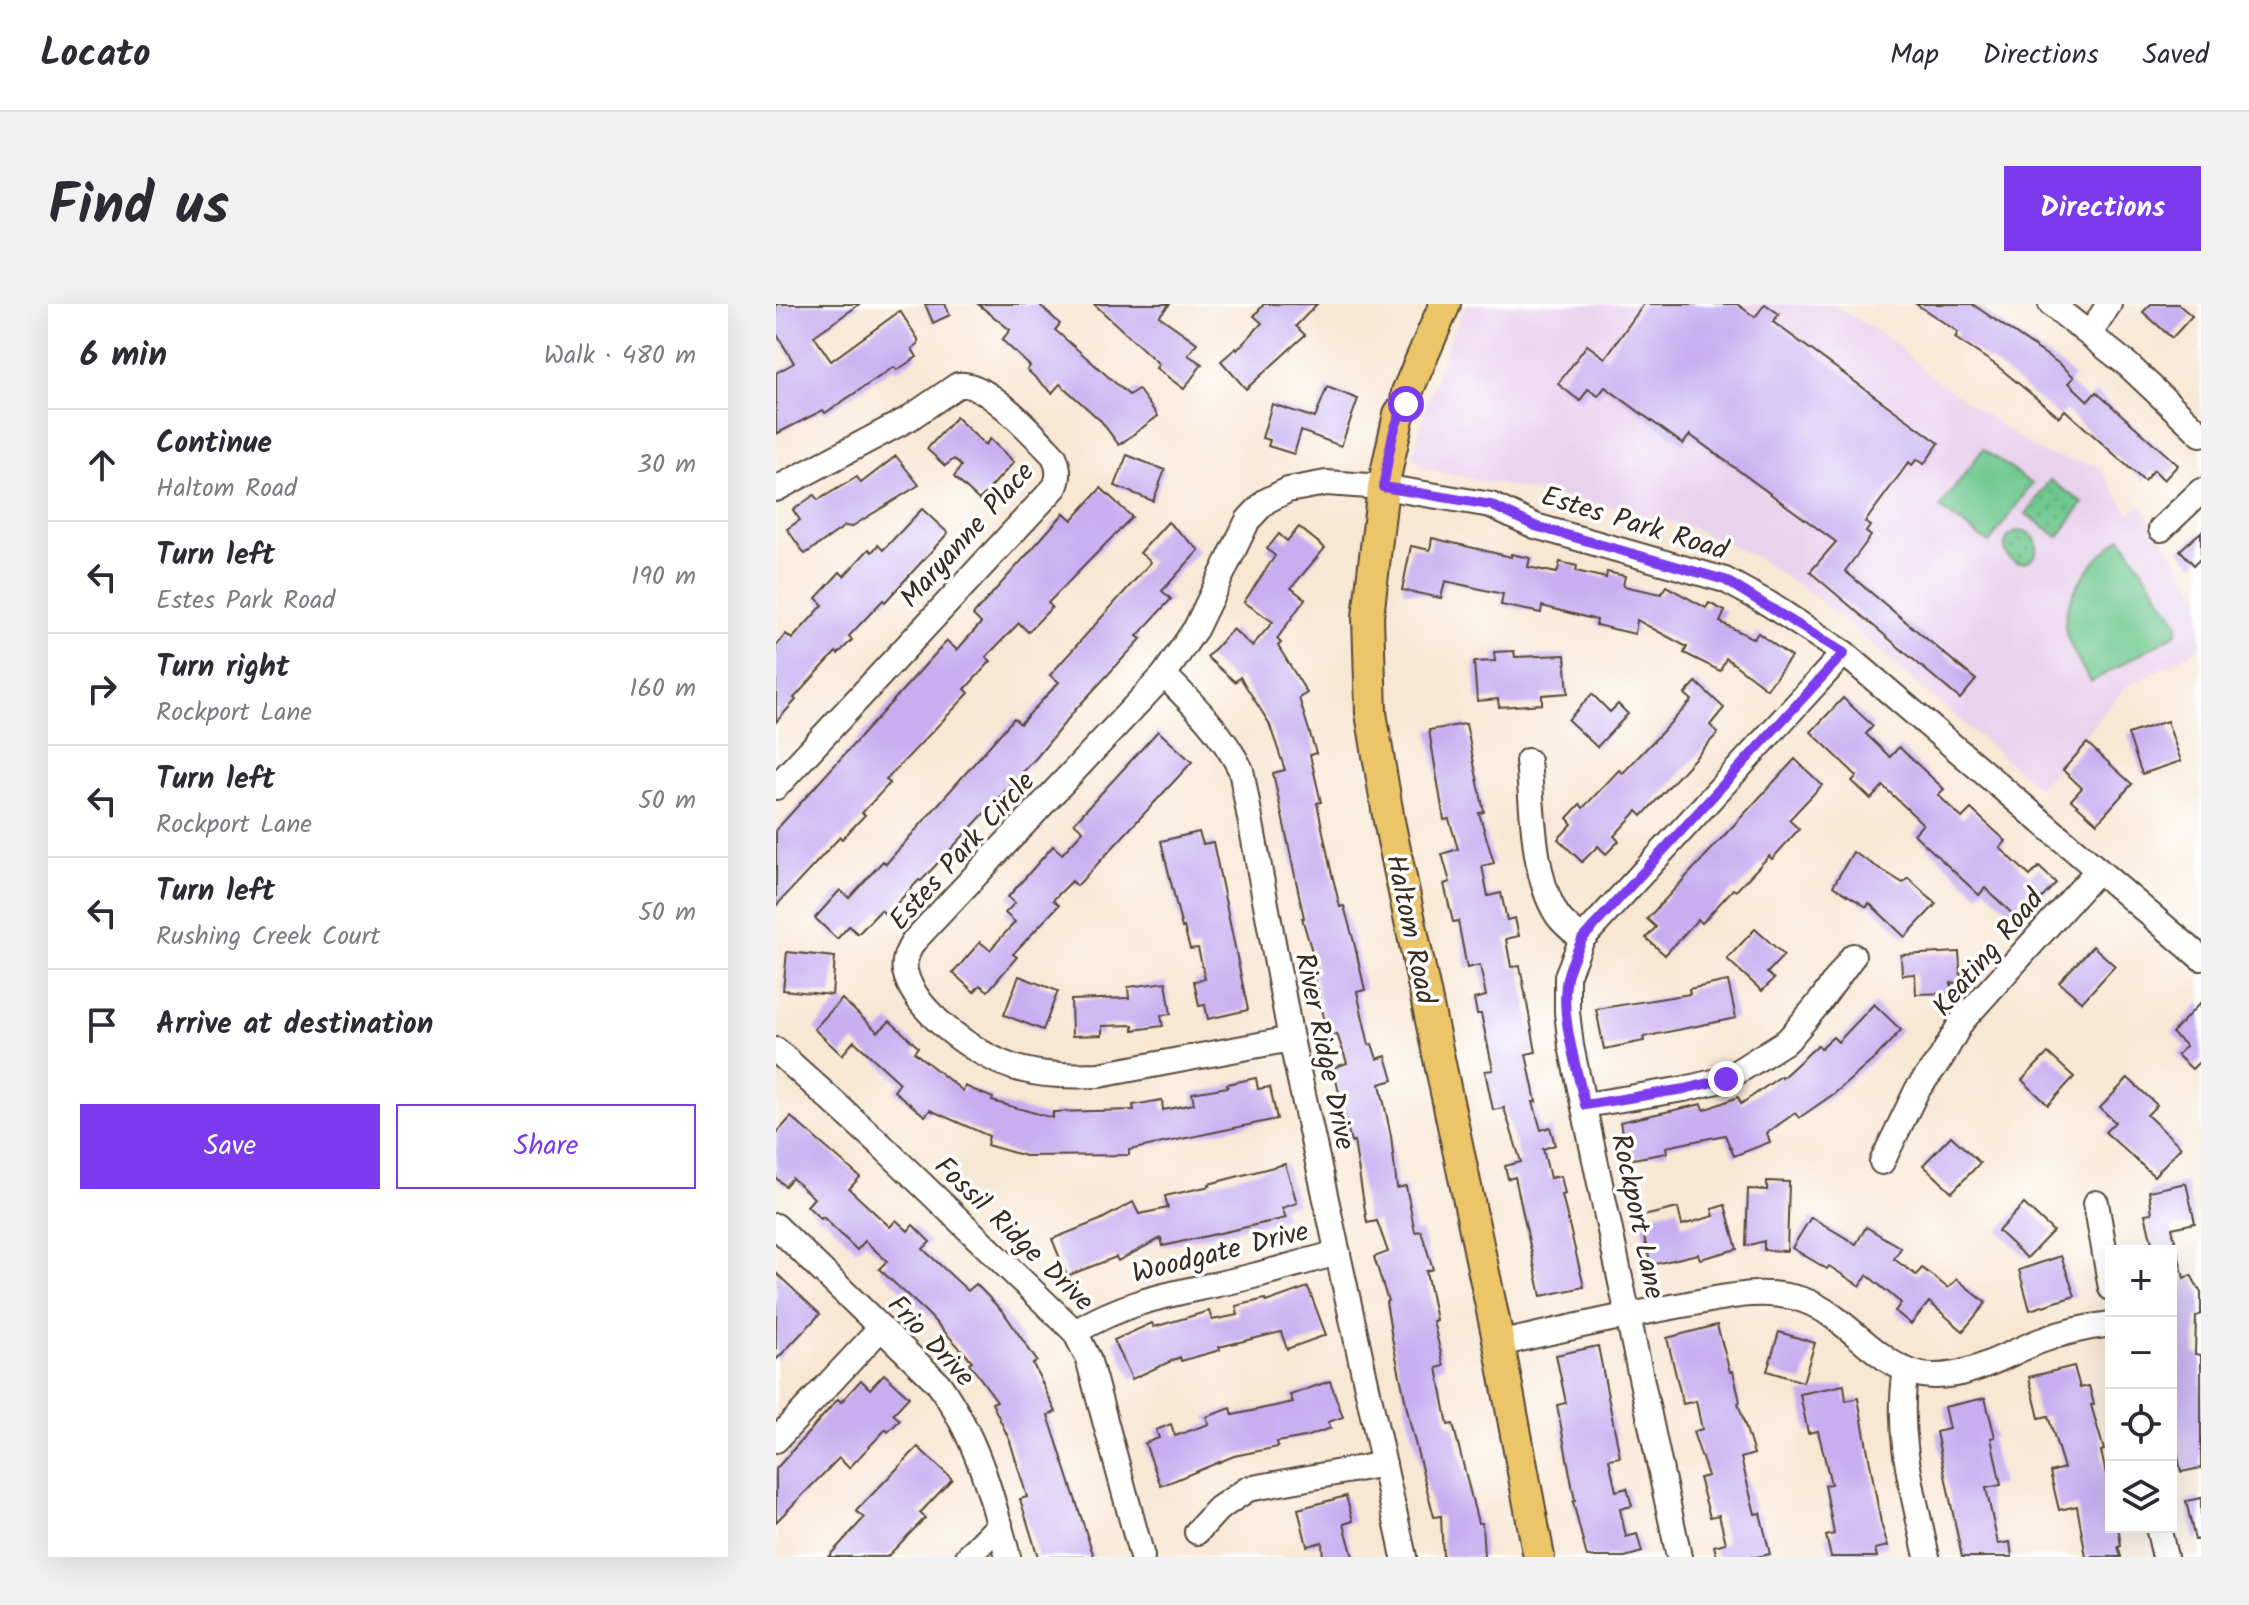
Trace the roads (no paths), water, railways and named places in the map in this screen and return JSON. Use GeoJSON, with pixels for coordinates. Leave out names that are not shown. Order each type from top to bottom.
{"type":"FeatureCollection","features":[{"type":"Feature","properties":{"kind":"main road","name":"Haltom Road"},"geometry":{"type":"LineString","coordinates":[[1445,304],[1407,392],[1406,404],[1399,414],[1383,487],[1368,617],[1371,713],[1389,821],[1499,1344],[1539,1557]]}},
{"type":"Feature","properties":{"kind":"street"},"geometry":{"type":"LineString","coordinates":[[2090,334],[2109,304]]}},
{"type":"Feature","properties":{"kind":"street"},"geometry":{"type":"LineString","coordinates":[[2055,305],[2128,365],[2201,434]]}},
{"type":"Feature","properties":{"kind":"street","name":"Maryanne Place"},"geometry":{"type":"LineString","coordinates":[[776,489],[908,419],[958,385],[965,384],[975,386],[1000,404],[1054,456],[1059,479],[1055,487],[776,787]]}},
{"type":"Feature","properties":{"kind":"street","name":"Estes Park Road"},"geometry":{"type":"LineString","coordinates":[[1196,628],[1248,520],[1266,501],[1288,490],[1326,483],[1383,487],[1491,505],[1535,526],[1725,580],[1844,653],[2201,958]]}},
{"type":"Feature","properties":{"kind":"street"},"geometry":{"type":"LineString","coordinates":[[2161,529],[2201,491]]}},
{"type":"Feature","properties":{"kind":"street","name":"Estes Park Circle"},"geometry":{"type":"LineString","coordinates":[[1196,628],[1164,675],[913,942],[905,955],[905,971],[916,994],[932,1015],[967,1044],[1014,1067],[1042,1072],[1072,1076],[1099,1075],[1291,1039]]}},
{"type":"Feature","properties":{"kind":"street","name":"Rockport Lane"},"geometry":{"type":"LineString","coordinates":[[1679,1557],[1571,1046],[1567,976],[1582,939],[1844,653]]}},
{"type":"Feature","properties":{"kind":"street","name":"River Ridge Drive"},"geometry":{"type":"LineString","coordinates":[[1164,675],[1214,726],[1241,770],[1291,1039],[1404,1557]]}},
{"type":"Feature","properties":{"kind":"street"},"geometry":{"type":"LineString","coordinates":[[1528,761],[1539,859],[1546,891],[1556,915],[1582,939]]}},
{"type":"Feature","properties":{"kind":"street","name":"Keating Road"},"geometry":{"type":"LineString","coordinates":[[1882,1162],[1917,1090],[1941,1058],[1962,1021],[2098,870]]}},
{"type":"Feature","properties":{"kind":"street"},"geometry":{"type":"LineString","coordinates":[[1585,1105],[1726,1079],[1788,1040],[1853,956]]}},
{"type":"Feature","properties":{"kind":"street","name":"Fossil Ridge Drive"},"geometry":{"type":"LineString","coordinates":[[776,1050],[880,1144],[1075,1332],[1088,1358],[1142,1557]]}},
{"type":"Feature","properties":{"kind":"street"},"geometry":{"type":"LineString","coordinates":[[2096,1203],[2105,1254]]}},
{"type":"Feature","properties":{"kind":"street","name":"Frio Drive"},"geometry":{"type":"LineString","coordinates":[[776,1226],[938,1383],[955,1407],[986,1475],[1008,1557]]}},
{"type":"Feature","properties":{"kind":"street","name":"Woodgate Drive"},"geometry":{"type":"LineString","coordinates":[[1075,1332],[1104,1314],[1144,1300],[1252,1277],[1338,1253]]}},
{"type":"Feature","properties":{"kind":"street"},"geometry":{"type":"LineString","coordinates":[[1499,1344],[1629,1315],[1749,1293],[1785,1295],[1828,1312],[1872,1348],[1906,1370],[1928,1376],[1955,1375],[1981,1368],[2041,1341],[2085,1327],[2105,1325]]}},
{"type":"Feature","properties":{"kind":"street"},"geometry":{"type":"LineString","coordinates":[[776,1440],[881,1328]]}},
{"type":"Feature","properties":{"kind":"street"},"geometry":{"type":"LineString","coordinates":[[1906,1370],[1901,1413],[1903,1444],[1927,1557]]}},
{"type":"Feature","properties":{"kind":"street"},"geometry":{"type":"LineString","coordinates":[[1197,1532],[1218,1509],[1248,1489],[1384,1464]]}},
{"type":"Feature","properties":{"kind":"street"},"geometry":{"type":"LineString","coordinates":[[968,1557],[1000,1524]]}},
{"type":"Feature","properties":{"kind":"street"},"geometry":{"type":"LineString","coordinates":[[2159,1533],[2165,1557]]}}]}
